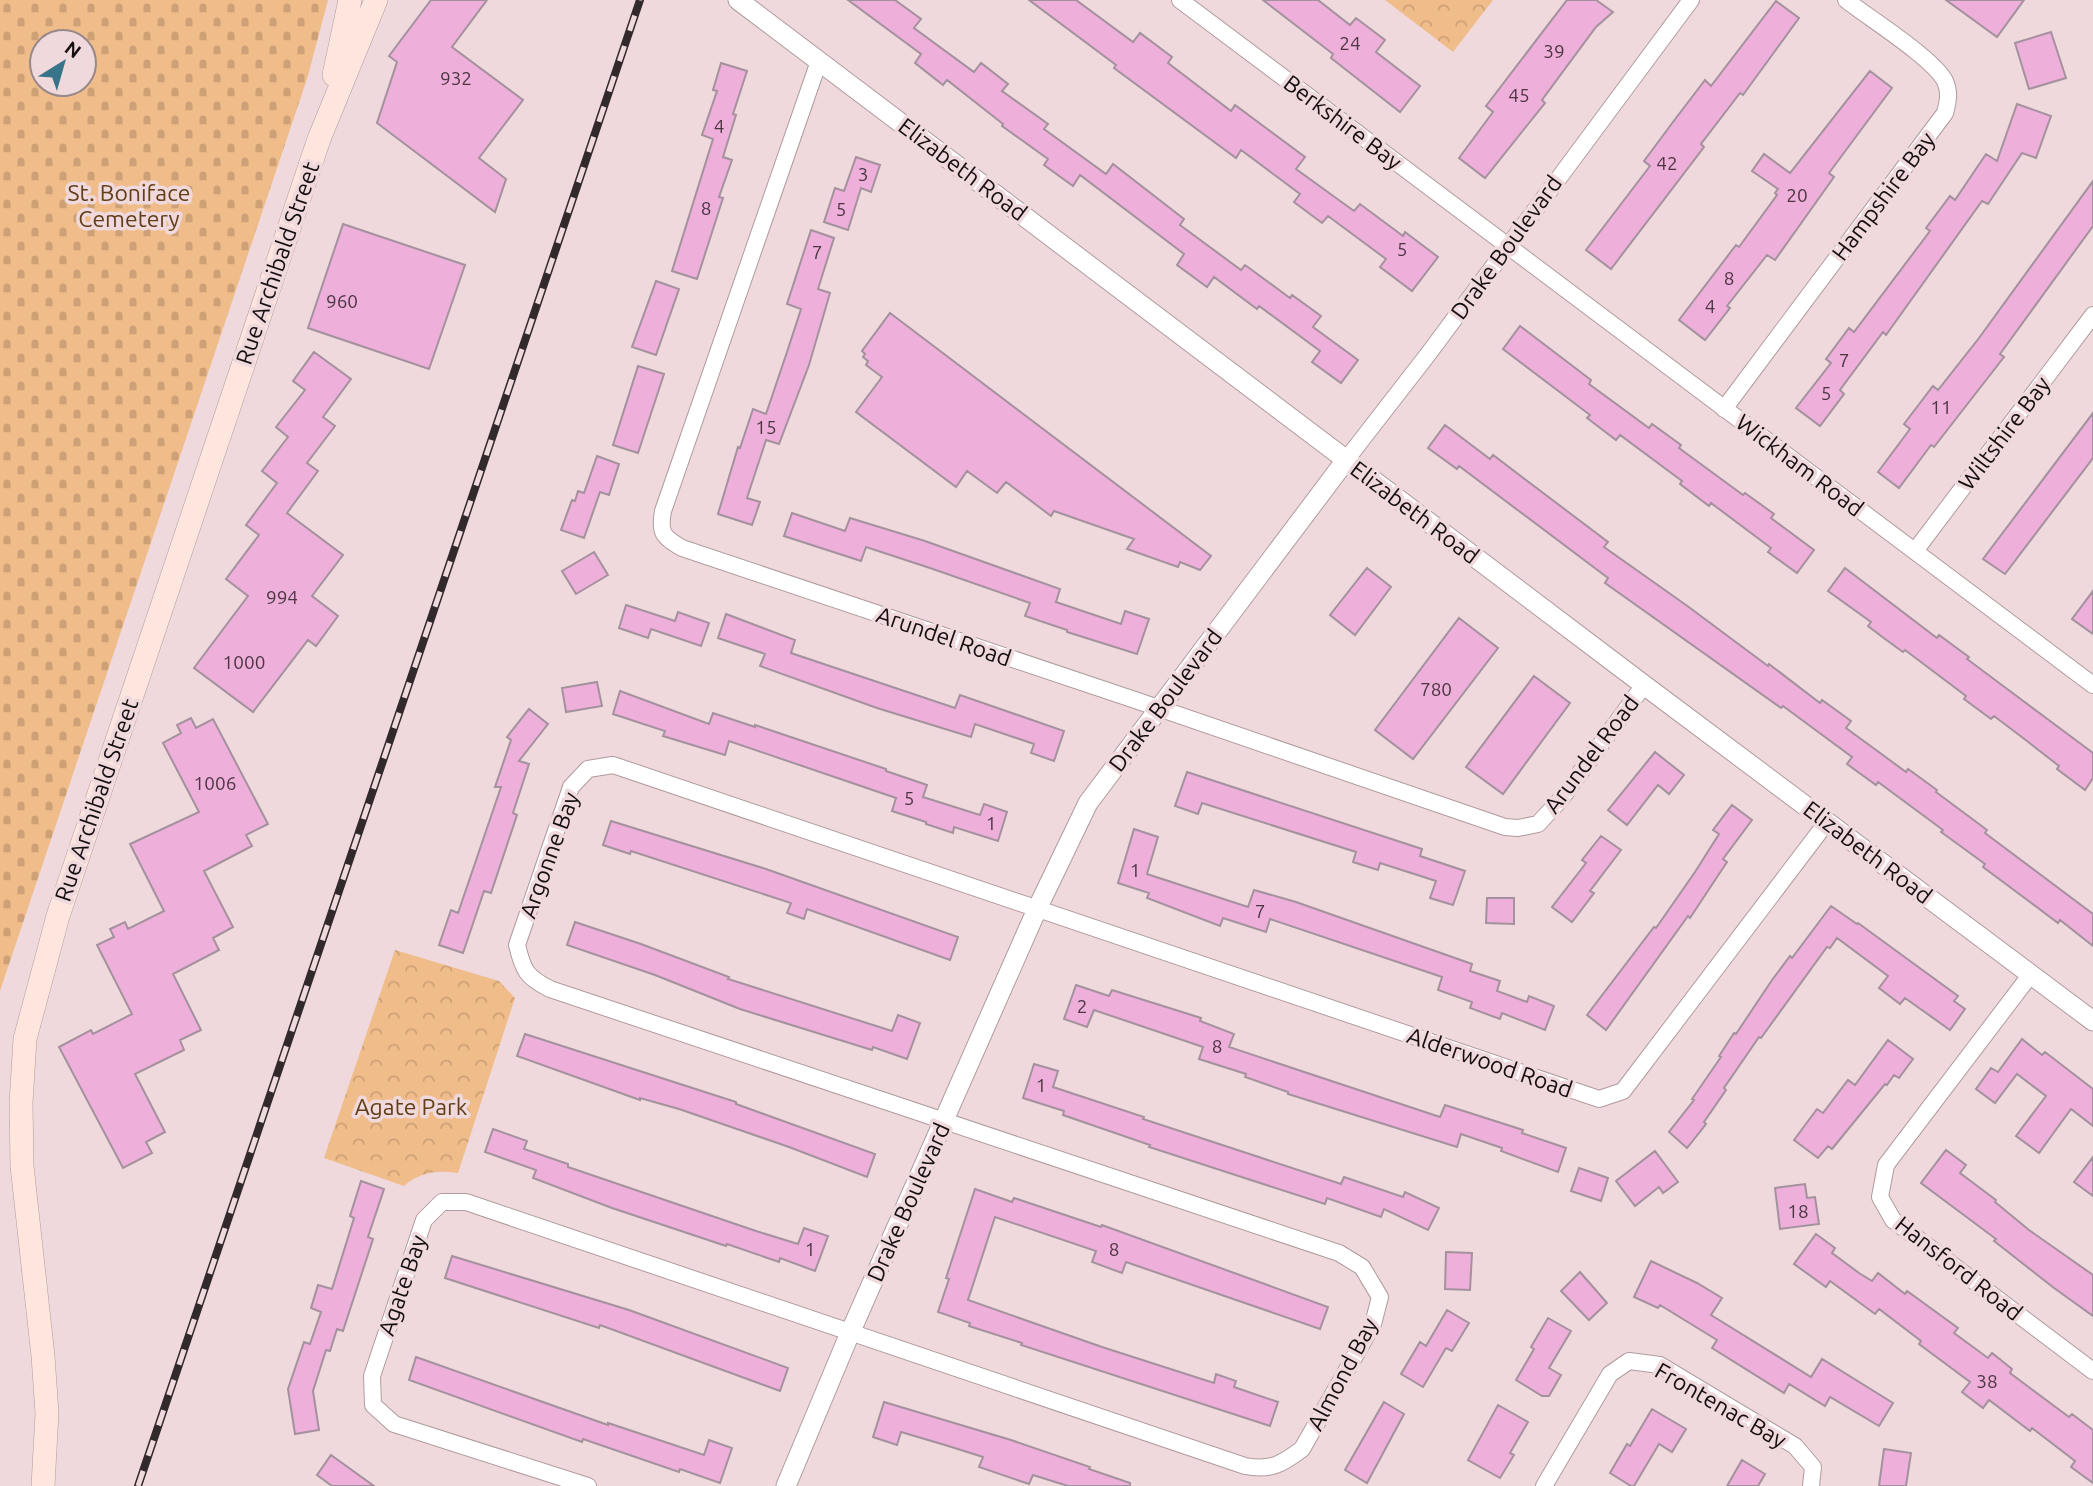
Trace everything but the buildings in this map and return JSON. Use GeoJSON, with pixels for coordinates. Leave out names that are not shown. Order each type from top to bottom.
{"type":"FeatureCollection","features":[{"type":"Feature","properties":{"kind":"main road","name":"Rue Archibald Street"},"geometry":{"type":"LineString","coordinates":[[319,139],[351,0]]}},
{"type":"Feature","properties":{"kind":"main road","name":"Rue Archibald Street"},"geometry":{"type":"LineString","coordinates":[[43,1486],[47,1413],[22,1166],[21,1103],[25,1039],[58,916],[319,139],[376,0]]}},
{"type":"Feature","properties":{"kind":"street","name":"Elizabeth Road"},"geometry":{"type":"LineString","coordinates":[[738,0],[2093,1021]]}},
{"type":"Feature","properties":{"kind":"street","name":"Berkshire Bay"},"geometry":{"type":"LineString","coordinates":[[1180,0],[1507,245]]}},
{"type":"Feature","properties":{"kind":"street","name":"Drake Boulevard"},"geometry":{"type":"LineString","coordinates":[[786,1486],[850,1333],[1038,907],[1088,803],[1429,353],[1691,0]]}},
{"type":"Feature","properties":{"kind":"street","name":"Hampshire Bay"},"geometry":{"type":"LineString","coordinates":[[1724,408],[1945,113],[1949,99],[1946,82],[1932,64],[1846,0]]}},
{"type":"Feature","properties":{"kind":"street","name":"Arundel Road"},"geometry":{"type":"LineString","coordinates":[[819,61],[668,498],[660,528],[667,539],[682,548],[1505,827],[1518,828],[1538,824],[1560,799],[1644,685]]}},
{"type":"Feature","properties":{"kind":"street","name":"Wickham Road"},"geometry":{"type":"LineString","coordinates":[[1507,245],[2093,685]]}},
{"type":"Feature","properties":{"kind":"street","name":"Wiltshire Bay"},"geometry":{"type":"LineString","coordinates":[[1915,551],[2093,315]]}},
{"type":"Feature","properties":{"kind":"street","name":"Argonne Bay"},"geometry":{"type":"LineString","coordinates":[[944,1121],[533,981],[522,967],[517,945],[571,787],[588,769],[613,765],[1038,907]]}},
{"type":"Feature","properties":{"kind":"street","name":"Alderwood Road"},"geometry":{"type":"LineString","coordinates":[[1038,907],[1599,1099],[1623,1091],[1827,822]]}},
{"type":"Feature","properties":{"kind":"street","name":"Hansford Road"},"geometry":{"type":"LineString","coordinates":[[2031,974],[1886,1165],[1880,1197],[1893,1220],[2093,1371]]}},
{"type":"Feature","properties":{"kind":"street","name":"Almond Bay"},"geometry":{"type":"LineString","coordinates":[[850,1333],[1245,1466],[1262,1469],[1285,1462],[1302,1449],[1373,1324],[1380,1297],[1375,1286],[1362,1267],[1339,1253],[944,1121]]}},
{"type":"Feature","properties":{"kind":"street","name":"Agate Bay"},"geometry":{"type":"LineString","coordinates":[[588,1486],[394,1424],[373,1405],[372,1376],[424,1220],[442,1202],[466,1202],[850,1333]]}},
{"type":"Feature","properties":{"kind":"street","name":"Frontenac Bay"},"geometry":{"type":"LineString","coordinates":[[1544,1486],[1610,1374],[1629,1361],[1660,1365],[1795,1446],[1813,1467],[1811,1486]]}},
{"type":"Feature","properties":{"kind":"green space","name":"St. Boniface Cemetery"},"geometry":{"type":"Polygon","coordinates":[[[0,0],[328,0],[307,79],[0,991],[0,0]]]}},
{"type":"Feature","properties":{"kind":"green space"},"geometry":{"type":"Polygon","coordinates":[[[1385,0],[1493,0],[1453,52],[1385,0]]]}},
{"type":"Feature","properties":{"kind":"green space","name":"Agate Park"},"geometry":{"type":"Polygon","coordinates":[[[395,950],[499,981],[515,998],[458,1173],[429,1173],[404,1186],[324,1158],[395,950]]]}},
{"type":"Feature","properties":{"kind":"railway"},"geometry":{"type":"LineString","coordinates":[[138,1486],[640,0]]}}]}
